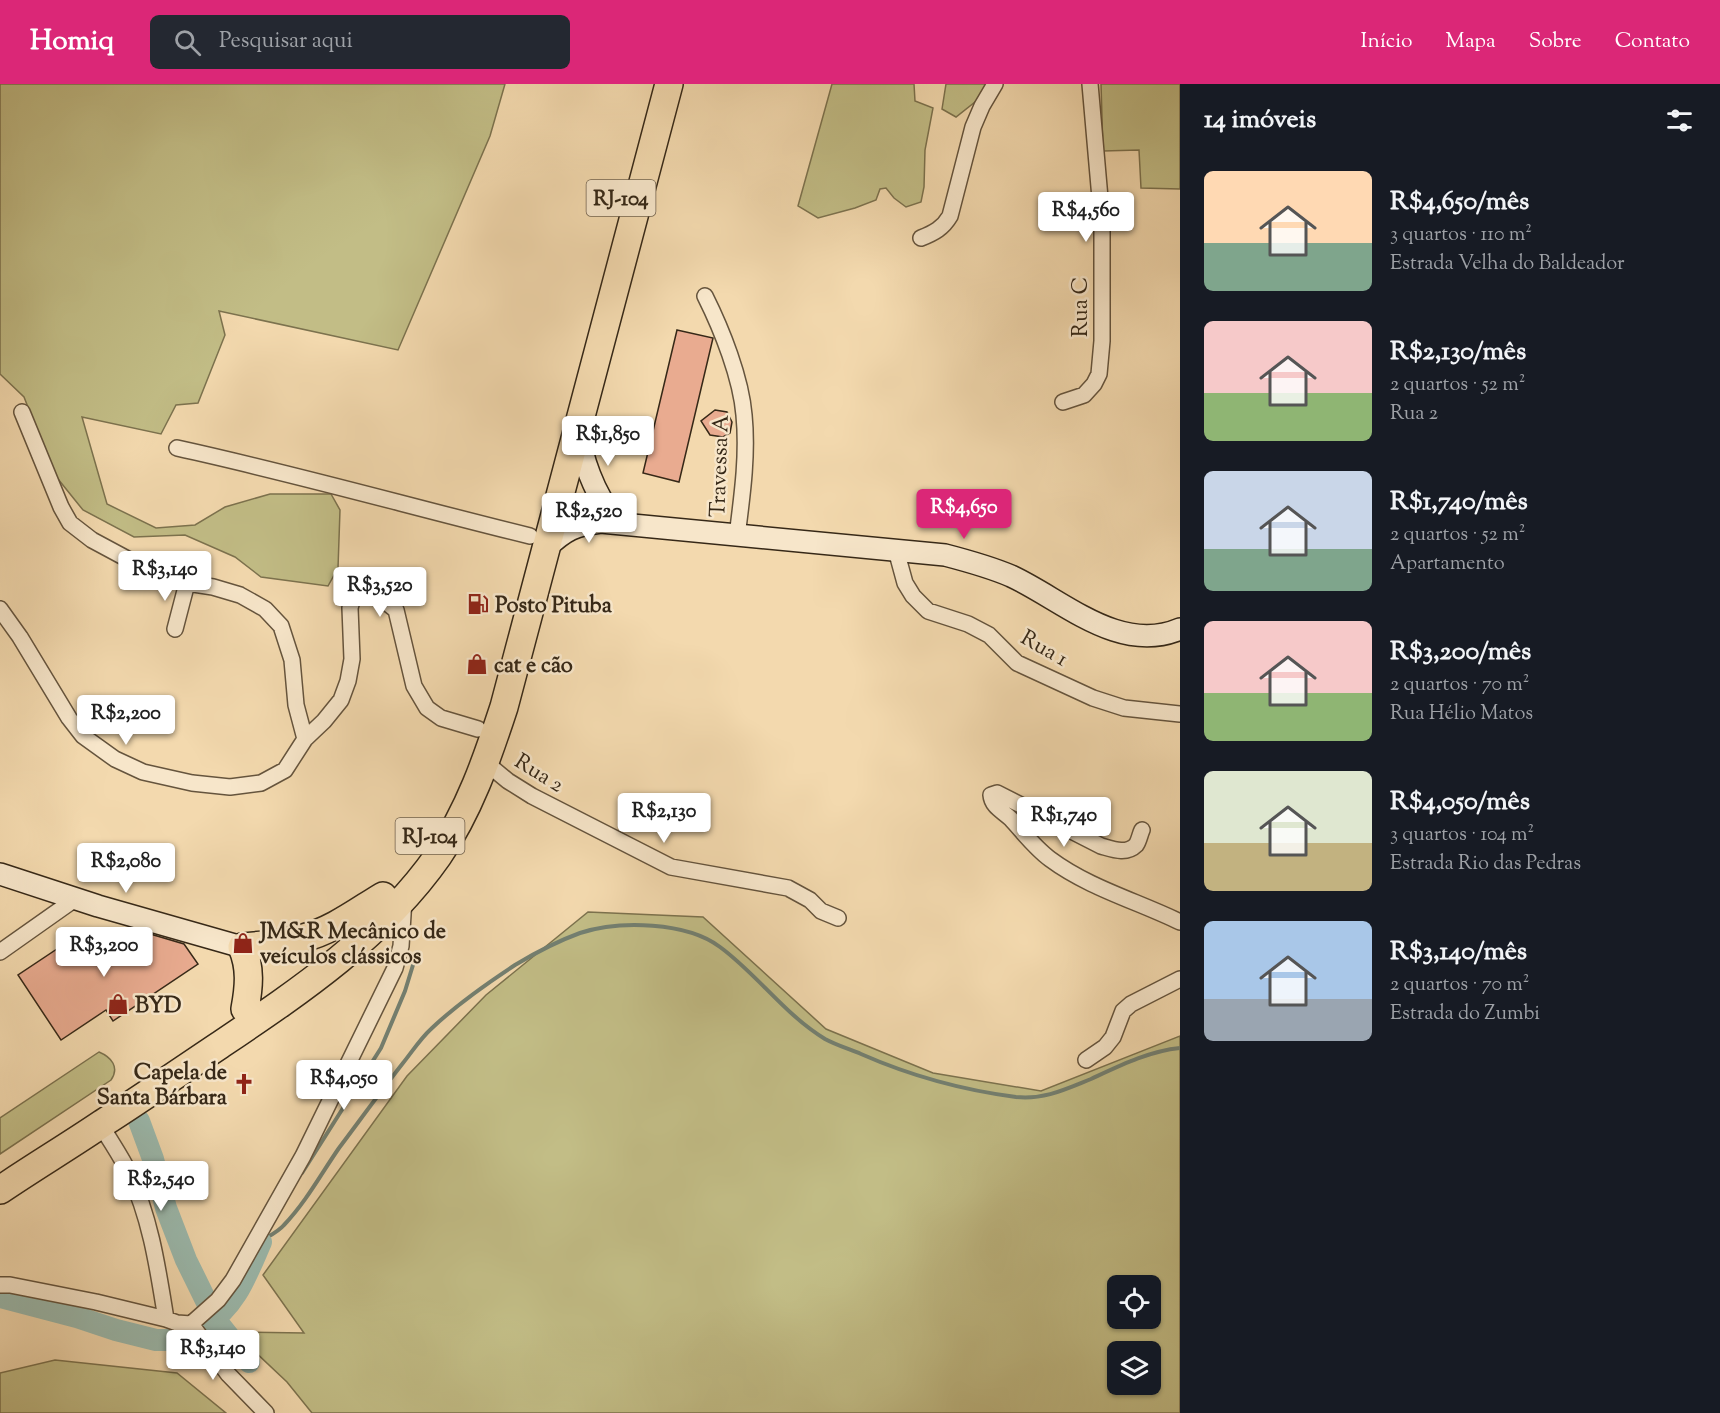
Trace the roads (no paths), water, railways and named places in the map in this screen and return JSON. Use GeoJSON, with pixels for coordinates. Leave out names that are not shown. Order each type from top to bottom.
{"type":"FeatureCollection","features":[{"type":"Feature","properties":{"kind":"highway","name":"RJ-104"},"geometry":{"type":"LineString","coordinates":[[0,1173],[245,1009],[323,953],[394,897],[439,854],[455,829],[473,792],[504,707],[538,542],[652,84]]}},
{"type":"Feature","properties":{"kind":"highway","name":"RJ-104"},"geometry":{"type":"LineString","coordinates":[[0,1190],[101,1125],[283,1001],[352,949],[394,897],[408,868],[452,797],[486,706],[580,418],[669,84]]}},
{"type":"Feature","properties":{"kind":"highway"},"geometry":{"type":"LineString","coordinates":[[245,1009],[249,967],[242,947],[283,943],[305,938],[394,897]]}},
{"type":"Feature","properties":{"kind":"main road"},"geometry":{"type":"LineString","coordinates":[[580,418],[579,437],[589,472],[605,504],[614,516],[625,524]]}},
{"type":"Feature","properties":{"kind":"main road"},"geometry":{"type":"LineString","coordinates":[[538,542],[586,524],[602,522],[945,555],[973,562],[1011,576],[1099,625],[1124,634],[1150,636],[1169,634],[1180,629]]}},
{"type":"Feature","properties":{"kind":"main road"},"geometry":{"type":"LineString","coordinates":[[0,874],[75,899],[242,947]]}},
{"type":"Feature","properties":{"kind":"street"},"geometry":{"type":"LineString","coordinates":[[921,238],[944,226],[951,216],[973,127],[995,84]]}},
{"type":"Feature","properties":{"kind":"street","name":"Rua C"},"geometry":{"type":"LineString","coordinates":[[1063,402],[1084,395],[1094,384],[1099,374],[1102,341],[1102,222],[1090,84]]}},
{"type":"Feature","properties":{"kind":"street","name":"Travessa A"},"geometry":{"type":"LineString","coordinates":[[705,296],[735,374],[744,414],[744,480],[737,536]]}},
{"type":"Feature","properties":{"kind":"street"},"geometry":{"type":"LineString","coordinates":[[22,412],[61,507],[70,523],[92,540],[133,562],[187,583],[213,587],[240,595],[265,609],[282,626],[292,660],[296,705],[305,739]]}},
{"type":"Feature","properties":{"kind":"street"},"geometry":{"type":"LineString","coordinates":[[177,448],[252,465],[538,542]]}},
{"type":"Feature","properties":{"kind":"street","name":"Rua 1"},"geometry":{"type":"LineString","coordinates":[[896,550],[905,583],[913,596],[928,611],[989,635],[1017,663],[1093,698],[1124,708],[1180,714]]}},
{"type":"Feature","properties":{"kind":"street"},"geometry":{"type":"LineString","coordinates":[[175,629],[187,583]]}},
{"type":"Feature","properties":{"kind":"street"},"geometry":{"type":"LineString","coordinates":[[0,609],[69,718],[83,736],[115,759],[143,772],[192,783],[230,787],[261,783],[285,770],[305,739],[341,700],[348,681],[352,659],[350,608],[357,595],[364,592],[371,592],[396,610],[414,686],[427,708],[441,718],[478,729]]}},
{"type":"Feature","properties":{"kind":"street","name":"Rua 2"},"geometry":{"type":"LineString","coordinates":[[485,762],[508,781],[532,796],[671,867],[788,888],[810,900],[821,911],[838,918]]}},
{"type":"Feature","properties":{"kind":"street"},"geometry":{"type":"LineString","coordinates":[[1142,830],[1136,844],[1127,850],[1118,852],[1101,846],[997,792],[991,795],[997,807],[1050,859],[1087,881],[1180,922]]}},
{"type":"Feature","properties":{"kind":"street"},"geometry":{"type":"LineString","coordinates":[[0,1285],[96,1302],[177,1323],[191,1324],[218,1300],[233,1280],[303,1156],[395,969],[401,946],[394,897]]}},
{"type":"Feature","properties":{"kind":"street"},"geometry":{"type":"LineString","coordinates":[[0,952],[75,899]]}},
{"type":"Feature","properties":{"kind":"street"},"geometry":{"type":"LineString","coordinates":[[1086,1060],[1105,1047],[1113,1037],[1123,1011],[1131,1004],[1180,979]]}},
{"type":"Feature","properties":{"kind":"street"},"geometry":{"type":"LineString","coordinates":[[101,1125],[130,1175],[148,1227],[166,1319]]}},
{"type":"Feature","properties":{"kind":"street"},"geometry":{"type":"LineString","coordinates":[[191,1324],[228,1374],[266,1413]]}},
{"type":"Feature","properties":{"kind":"waterway"},"geometry":{"type":"LineString","coordinates":[[261,1241],[279,1230],[292,1216],[339,1148],[431,1029],[472,995],[515,965],[563,940],[596,929],[633,925],[690,932],[720,947],[734,958],[797,1018],[825,1039],[899,1069],[976,1090],[1016,1097],[1036,1097],[1055,1093],[1146,1056],[1180,1048]]}},
{"type":"Feature","properties":{"kind":"waterway"},"geometry":{"type":"LineString","coordinates":[[302,1173],[381,1048],[405,991],[417,952]]}},
{"type":"Feature","properties":{"kind":"waterway"},"geometry":{"type":"LineString","coordinates":[[139,1121],[153,1159],[166,1208],[186,1260],[215,1319],[249,1362]]}},
{"type":"Feature","properties":{"kind":"waterway"},"geometry":{"type":"LineString","coordinates":[[205,1326],[233,1299],[261,1242]]}},
{"type":"Feature","properties":{"kind":"waterway"},"geometry":{"type":"LineString","coordinates":[[0,1297],[156,1340],[171,1340],[187,1335]]}},
{"type":"Feature","properties":{"kind":"place","name":"Posto Pituba"},"geometry":{"type":"Point","coordinates":[478,604]}},
{"type":"Feature","properties":{"kind":"place","name":"cat e cão"},"geometry":{"type":"Point","coordinates":[477,664]}},
{"type":"Feature","properties":{"kind":"place","name":"JM&R Mecânico de veículos clássicos"},"geometry":{"type":"Point","coordinates":[243,943]}},
{"type":"Feature","properties":{"kind":"place","name":"BYD"},"geometry":{"type":"Point","coordinates":[118,1004]}},
{"type":"Feature","properties":{"kind":"place","name":"Capela de Santa Bárbara"},"geometry":{"type":"Point","coordinates":[244,1084]}}]}
